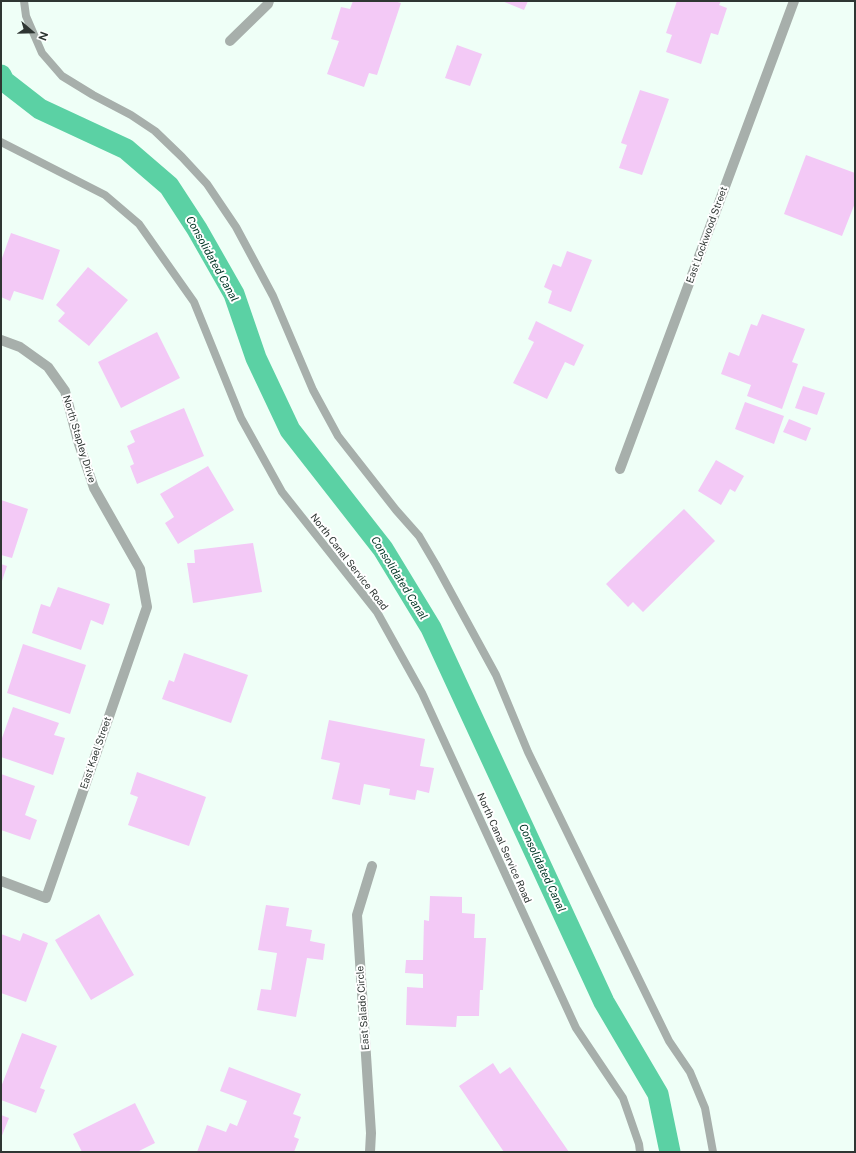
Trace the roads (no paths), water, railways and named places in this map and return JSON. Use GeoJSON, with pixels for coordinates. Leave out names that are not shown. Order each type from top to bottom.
{"type":"FeatureCollection","features":[{"type":"Feature","properties":{"kind":"street"},"geometry":{"type":"LineString","coordinates":[[230,41],[268,4],[269,1]]}},
{"type":"Feature","properties":{"kind":"street","name":"East Lockwood Street"},"geometry":{"type":"LineString","coordinates":[[620,469],[794,1]]}},
{"type":"Feature","properties":{"kind":"street","name":"North Stapley Drive"},"geometry":{"type":"LineString","coordinates":[[1,340],[20,346],[48,367],[65,391],[78,441],[94,488],[140,569],[147,607]]}},
{"type":"Feature","properties":{"kind":"street","name":"East Kael Street"},"geometry":{"type":"LineString","coordinates":[[1,881],[46,898],[147,607]]}},
{"type":"Feature","properties":{"kind":"street","name":"East Salado Circle"},"geometry":{"type":"LineString","coordinates":[[370,1152],[371,1133],[357,915],[372,866]]}},
{"type":"Feature","properties":{"kind":"lane"},"geometry":{"type":"LineString","coordinates":[[24,1],[26,16],[42,53],[62,76],[93,96],[130,115],[155,131],[207,184],[236,227],[273,296],[313,390],[338,436],[418,536],[436,565],[496,675],[528,752],[665,1034],[690,1072],[705,1108],[713,1152]]}},
{"type":"Feature","properties":{"kind":"lane","name":"North Canal Service Road"},"geometry":{"type":"LineString","coordinates":[[1,142],[105,194],[139,224],[194,302],[241,418],[282,492],[377,612],[422,693],[576,1028],[623,1098],[639,1144],[640,1152]]}},
{"type":"Feature","properties":{"kind":"waterway","name":"Consolidated Canal"},"geometry":{"type":"LineString","coordinates":[[1,75],[4,81],[40,109],[126,149],[169,186],[197,229],[234,294],[256,358],[290,430],[383,549],[431,628],[604,1002],[658,1094],[670,1152]]}}]}
